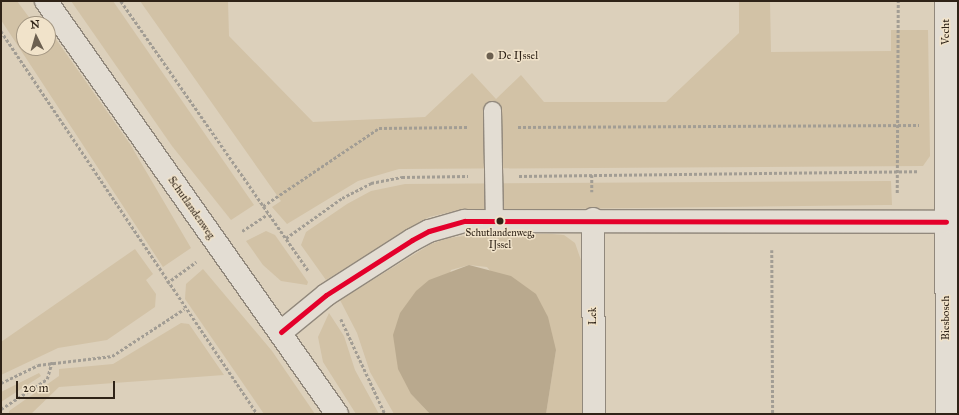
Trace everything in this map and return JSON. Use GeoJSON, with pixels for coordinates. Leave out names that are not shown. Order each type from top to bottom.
{"type":"FeatureCollection","features":[{"type":"Feature","properties":{"kind":"street","name":"Schutlandenweg"},"geometry":{"type":"LineString","coordinates":[[46,1],[281,332],[336,414]]}},
{"type":"Feature","properties":{"kind":"street","name":"Vecht"},"geometry":{"type":"LineString","coordinates":[[946,1],[952,63]]}},
{"type":"Feature","properties":{"kind":"street","name":"Biesbosch"},"geometry":{"type":"LineString","coordinates":[[947,414],[945,125],[952,63]]}},
{"type":"Feature","properties":{"kind":"street"},"geometry":{"type":"LineString","coordinates":[[281,332],[326,295],[429,231],[465,221],[593,219],[946,222]]}},
{"type":"Feature","properties":{"kind":"street","name":"Lek"},"geometry":{"type":"LineString","coordinates":[[593,219],[594,414]]}},
{"type":"Feature","properties":{"kind":"lane"},"geometry":{"type":"LineString","coordinates":[[492,110],[494,220]]}},
{"type":"Feature","properties":{"kind":"path"},"geometry":{"type":"LineString","coordinates":[[121,1],[326,295],[348,330],[360,364],[385,414]]}},
{"type":"Feature","properties":{"kind":"path"},"geometry":{"type":"LineString","coordinates":[[897,222],[898,1]]}},
{"type":"Feature","properties":{"kind":"path"},"geometry":{"type":"LineString","coordinates":[[1,31],[184,309],[257,414]]}},
{"type":"Feature","properties":{"kind":"path"},"geometry":{"type":"LineString","coordinates":[[263,206],[380,128],[945,125]]}},
{"type":"Feature","properties":{"kind":"path"},"geometry":{"type":"LineString","coordinates":[[286,238],[342,198],[371,183],[402,177],[946,170]]}},
{"type":"Feature","properties":{"kind":"path"},"geometry":{"type":"LineString","coordinates":[[772,248],[773,414]]}},
{"type":"Feature","properties":{"kind":"path"},"geometry":{"type":"LineString","coordinates":[[1,383],[24,370],[52,362],[112,356],[184,309]]}},
{"type":"Feature","properties":{"kind":"path"},"geometry":{"type":"LineString","coordinates":[[1,409],[47,379],[52,362]]}},
{"type":"Feature","properties":{"kind":"shaded area"},"geometry":{"type":"Polygon","coordinates":[[[1,1],[17,1],[28,16],[16,16],[16,43],[1,20],[1,1]]]}},
{"type":"Feature","properties":{"kind":"shaded area"},"geometry":{"type":"Polygon","coordinates":[[[71,1],[113,1],[254,205],[231,220],[172,146],[71,1]]]}},
{"type":"Feature","properties":{"kind":"shaded area"},"geometry":{"type":"Polygon","coordinates":[[[140,1],[228,1],[229,36],[313,122],[425,117],[472,73],[496,99],[521,75],[544,102],[666,102],[739,33],[739,1],[770,1],[771,52],[891,51],[891,30],[928,30],[930,156],[923,166],[399,169],[358,181],[287,224],[272,207],[281,201],[140,1]]]}},
{"type":"Feature","properties":{"kind":"shaded area"},"geometry":{"type":"Polygon","coordinates":[[[56,39],[130,144],[191,248],[163,267],[25,56],[56,56],[56,39]]]}},
{"type":"Feature","properties":{"kind":"shaded area"},"geometry":{"type":"Polygon","coordinates":[[[891,181],[892,205],[459,210],[429,217],[326,280],[301,245],[306,232],[347,204],[371,191],[405,184],[891,181]]]}},
{"type":"Feature","properties":{"kind":"shaded area"},"geometry":{"type":"Polygon","coordinates":[[[266,231],[275,235],[308,282],[307,285],[281,281],[263,265],[246,241],[266,231]]]}},
{"type":"Feature","properties":{"kind":"shaded area"},"geometry":{"type":"Polygon","coordinates":[[[481,234],[564,235],[575,243],[582,263],[583,414],[546,414],[556,350],[487,267],[469,265],[451,270],[411,394],[430,414],[394,414],[370,372],[357,333],[340,300],[431,244],[448,238],[481,234]]]}},
{"type":"Feature","properties":{"kind":"shaded area"},"geometry":{"type":"Polygon","coordinates":[[[135,249],[153,274],[146,280],[156,294],[155,307],[107,340],[58,348],[1,375],[1,342],[135,249]]]}},
{"type":"Feature","properties":{"kind":"shaded area"},"geometry":{"type":"Polygon","coordinates":[[[469,265],[511,276],[536,294],[548,317],[556,350],[546,414],[430,414],[411,394],[398,369],[393,335],[400,313],[416,291],[429,280],[469,265]]]}},
{"type":"Feature","properties":{"kind":"shaded area"},"geometry":{"type":"Polygon","coordinates":[[[203,269],[272,351],[315,414],[264,414],[185,299],[186,284],[203,269]]]}},
{"type":"Feature","properties":{"kind":"shaded area"},"geometry":{"type":"Polygon","coordinates":[[[329,313],[344,336],[355,370],[379,414],[356,414],[323,362],[318,337],[329,313]]]}},
{"type":"Feature","properties":{"kind":"shaded area"},"geometry":{"type":"Polygon","coordinates":[[[181,323],[189,324],[224,375],[59,387],[31,414],[9,414],[9,411],[59,376],[59,369],[113,364],[181,323]]]}},
{"type":"Feature","properties":{"kind":"shaded area"},"geometry":{"type":"Polygon","coordinates":[[[39,373],[41,376],[1,402],[1,392],[39,373]]]}},
{"type":"Feature","properties":{"kind":"transit line"},"geometry":{"type":"LineString","coordinates":[[281,332],[326,295],[412,240],[429,231],[465,221],[946,222]]}},
{"type":"Feature","properties":{"kind":"place","name":"De IJssel"},"geometry":{"type":"Point","coordinates":[490,56]}},
{"type":"Feature","properties":{"kind":"place","name":"Schutlandenweg, IJssel"},"geometry":{"type":"Point","coordinates":[500,221]}}]}
